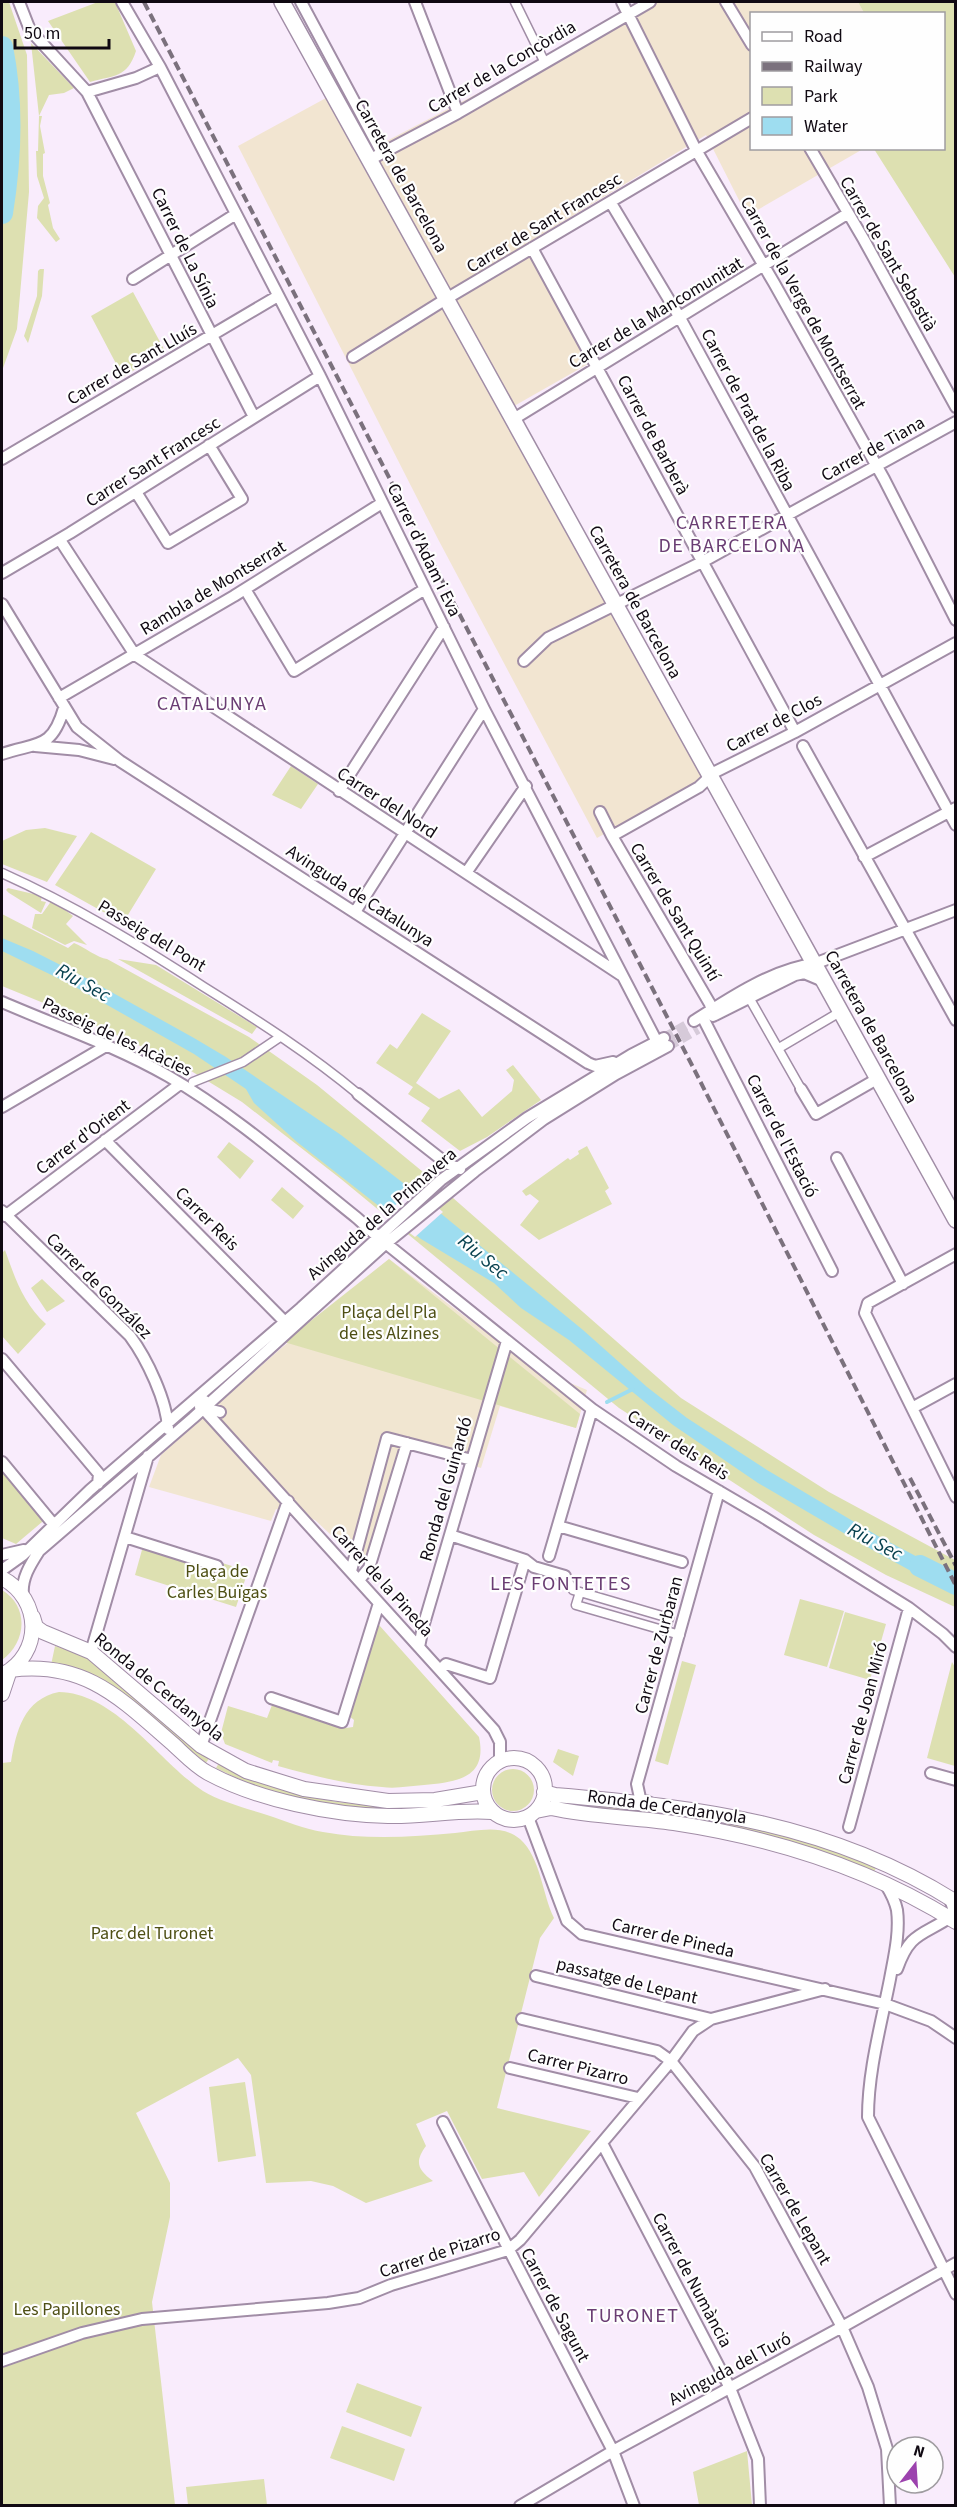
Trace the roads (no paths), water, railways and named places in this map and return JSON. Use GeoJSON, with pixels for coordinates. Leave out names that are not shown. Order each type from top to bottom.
{"type":"FeatureCollection","features":[{"type":"Feature","properties":{"kind":"main road","name":"Carretera de Barcelona"},"geometry":{"type":"LineString","coordinates":[[282,2],[376,156],[446,299],[805,948],[807,965],[823,981],[954,1214]]}},
{"type":"Feature","properties":{"kind":"street","name":"Carrer de La Sínia"},"geometry":{"type":"LineString","coordinates":[[19,2],[30,30],[87,92],[254,417]]}},
{"type":"Feature","properties":{"kind":"street","name":"Carrer d'Adam i Eva"},"geometry":{"type":"LineString","coordinates":[[122,2],[161,70],[320,376],[484,709],[623,976],[663,1042]]}},
{"type":"Feature","properties":{"kind":"street","name":"Carretera de Barcelona"},"geometry":{"type":"LineString","coordinates":[[301,2],[376,156]]}},
{"type":"Feature","properties":{"kind":"street"},"geometry":{"type":"LineString","coordinates":[[415,2],[458,112]]}},
{"type":"Feature","properties":{"kind":"street"},"geometry":{"type":"LineString","coordinates":[[515,2],[545,63]]}},
{"type":"Feature","properties":{"kind":"street","name":"Carrer de la Verge de Montserrat"},"geometry":{"type":"LineString","coordinates":[[622,2],[696,150],[876,466],[956,620]]}},
{"type":"Feature","properties":{"kind":"street","name":"Carrer de la Concòrdia"},"geometry":{"type":"LineString","coordinates":[[376,156],[458,112],[650,2]]}},
{"type":"Feature","properties":{"kind":"street"},"geometry":{"type":"LineString","coordinates":[[726,2],[750,42]]}},
{"type":"Feature","properties":{"kind":"street"},"geometry":{"type":"LineString","coordinates":[[87,92],[161,70]]}},
{"type":"Feature","properties":{"kind":"street","name":"Carrer de Sant Francesc"},"geometry":{"type":"LineString","coordinates":[[354,357],[446,299],[750,119]]}},
{"type":"Feature","properties":{"kind":"street","name":"Carrer de Sant Sebastià"},"geometry":{"type":"LineString","coordinates":[[811,150],[864,240],[956,407]]}},
{"type":"Feature","properties":{"kind":"street","name":"Carrer de Prat de la Riba"},"geometry":{"type":"LineString","coordinates":[[611,203],[680,318],[878,685],[952,810],[956,825]]}},
{"type":"Feature","properties":{"kind":"street"},"geometry":{"type":"LineString","coordinates":[[134,279],[236,214]]}},
{"type":"Feature","properties":{"kind":"street","name":"Carrer de la Mancomunitat"},"geometry":{"type":"LineString","coordinates":[[512,420],[847,214]]}},
{"type":"Feature","properties":{"kind":"street","name":"Carrer de Barberà"},"geometry":{"type":"LineString","coordinates":[[532,248],[795,732]]}},
{"type":"Feature","properties":{"kind":"street","name":"Carrer de Sant Lluís"},"geometry":{"type":"LineString","coordinates":[[2,459],[278,296]]}},
{"type":"Feature","properties":{"kind":"street","name":"Carrer Sant Francesc"},"geometry":{"type":"LineString","coordinates":[[2,573],[60,540],[320,376]]}},
{"type":"Feature","properties":{"kind":"street","name":"Carrer de Tiana"},"geometry":{"type":"LineString","coordinates":[[524,661],[548,638],[702,562],[956,422]]}},
{"type":"Feature","properties":{"kind":"street"},"geometry":{"type":"LineString","coordinates":[[136,492],[168,543],[242,499],[209,445]]}},
{"type":"Feature","properties":{"kind":"street","name":"Rambla de Montserrat"},"geometry":{"type":"LineString","coordinates":[[62,703],[382,503]]}},
{"type":"Feature","properties":{"kind":"street"},"geometry":{"type":"LineString","coordinates":[[60,540],[135,656]]}},
{"type":"Feature","properties":{"kind":"street"},"geometry":{"type":"LineString","coordinates":[[245,589],[294,671],[425,589]]}},
{"type":"Feature","properties":{"kind":"street"},"geometry":{"type":"LineString","coordinates":[[2,604],[62,703]]}},
{"type":"Feature","properties":{"kind":"street"},"geometry":{"type":"LineString","coordinates":[[339,791],[444,627]]}},
{"type":"Feature","properties":{"kind":"street","name":"Carrer de Clos"},"geometry":{"type":"LineString","coordinates":[[612,836],[699,787],[709,777],[956,644]]}},
{"type":"Feature","properties":{"kind":"street","name":"Carrer del Nord"},"geometry":{"type":"LineString","coordinates":[[135,656],[403,834],[623,976]]}},
{"type":"Feature","properties":{"kind":"street","name":"Avinguda de Catalunya"},"geometry":{"type":"LineString","coordinates":[[2,754],[44,742],[54,732],[62,703]]}},
{"type":"Feature","properties":{"kind":"street","name":"Avinguda de Catalunya"},"geometry":{"type":"LineString","coordinates":[[62,703],[77,727],[120,761],[582,1059],[595,1066],[605,1065],[663,1042]]}},
{"type":"Feature","properties":{"kind":"street"},"geometry":{"type":"LineString","coordinates":[[355,912],[484,709]]}},
{"type":"Feature","properties":{"kind":"street","name":"Avinguda de Catalunya"},"geometry":{"type":"LineString","coordinates":[[35,746],[78,750],[120,761]]}},
{"type":"Feature","properties":{"kind":"street"},"geometry":{"type":"LineString","coordinates":[[803,746],[956,1020]]}},
{"type":"Feature","properties":{"kind":"street"},"geometry":{"type":"LineString","coordinates":[[466,873],[526,786]]}},
{"type":"Feature","properties":{"kind":"street"},"geometry":{"type":"LineString","coordinates":[[864,857],[952,810]]}},
{"type":"Feature","properties":{"kind":"street","name":"Carrer de Sant Quintí"},"geometry":{"type":"LineString","coordinates":[[600,812],[706,1017]]}},
{"type":"Feature","properties":{"kind":"street","name":"Passeig del Pont"},"geometry":{"type":"LineString","coordinates":[[2,873],[102,923],[280,1036],[358,1094],[455,1178]]}},
{"type":"Feature","properties":{"kind":"street"},"geometry":{"type":"LineString","coordinates":[[706,1017],[807,965],[956,910]]}},
{"type":"Feature","properties":{"kind":"street"},"geometry":{"type":"LineString","coordinates":[[748,994],[804,973],[823,981]]}},
{"type":"Feature","properties":{"kind":"street"},"geometry":{"type":"LineString","coordinates":[[748,994],[816,1114],[877,1079]]}},
{"type":"Feature","properties":{"kind":"street","name":"Passeig de les Acàcies"},"geometry":{"type":"LineString","coordinates":[[2,1002],[106,1046],[180,1084],[209,1102],[370,1228],[397,1252]]}},
{"type":"Feature","properties":{"kind":"street"},"geometry":{"type":"LineString","coordinates":[[779,1048],[840,1012]]}},
{"type":"Feature","properties":{"kind":"street","name":"Carrer de l'Estació"},"geometry":{"type":"LineString","coordinates":[[706,1017],[832,1271]]}},
{"type":"Feature","properties":{"kind":"street"},"geometry":{"type":"LineString","coordinates":[[193,1082],[243,1062],[280,1036]]}},
{"type":"Feature","properties":{"kind":"street"},"geometry":{"type":"LineString","coordinates":[[586,1092],[663,1042]]}},
{"type":"Feature","properties":{"kind":"street"},"geometry":{"type":"LineString","coordinates":[[2,1107],[106,1046]]}},
{"type":"Feature","properties":{"kind":"street","name":"Avinguda de Catalunya"},"geometry":{"type":"LineString","coordinates":[[602,1073],[631,1055]]}},
{"type":"Feature","properties":{"kind":"street"},"geometry":{"type":"LineString","coordinates":[[582,1059],[586,1072],[586,1092]]}},
{"type":"Feature","properties":{"kind":"street","name":"Avinguda de la Primavera"},"geometry":{"type":"LineString","coordinates":[[23,1596],[22,1589],[29,1566],[39,1551],[205,1407],[382,1240],[390,1226],[544,1114],[586,1092],[602,1073]]}},
{"type":"Feature","properties":{"kind":"street","name":"Carrer d'Orient"},"geometry":{"type":"LineString","coordinates":[[3,1213],[180,1084]]}},
{"type":"Feature","properties":{"kind":"street","name":"Carrer Reis"},"geometry":{"type":"LineString","coordinates":[[105,1140],[285,1322]]}},
{"type":"Feature","properties":{"kind":"street"},"geometry":{"type":"LineString","coordinates":[[837,1158],[903,1284]]}},
{"type":"Feature","properties":{"kind":"street","name":"Passeig de les Acàcies"},"geometry":{"type":"LineString","coordinates":[[301,1174],[309,1187],[366,1229],[370,1237],[368,1246]]}},
{"type":"Feature","properties":{"kind":"street","name":"Avinguda de la Primavera"},"geometry":{"type":"LineString","coordinates":[[2,1570],[23,1556],[51,1521],[99,1475],[172,1421],[368,1246],[400,1234],[455,1178]]}},
{"type":"Feature","properties":{"kind":"street","name":"Carrer de González"},"geometry":{"type":"LineString","coordinates":[[3,1213],[96,1300],[130,1336],[144,1355],[161,1400],[172,1421]]}},
{"type":"Feature","properties":{"kind":"street","name":"Carrer dels Reis"},"geometry":{"type":"LineString","coordinates":[[397,1252],[592,1409],[676,1466],[909,1608],[937,1628],[956,1647]]}},
{"type":"Feature","properties":{"kind":"street"},"geometry":{"type":"LineString","coordinates":[[956,1254],[868,1303],[865,1307],[865,1313],[956,1497]]}},
{"type":"Feature","properties":{"kind":"street","name":"Ronda del Guinardó"},"geometry":{"type":"LineString","coordinates":[[419,1647],[507,1341]]}},
{"type":"Feature","properties":{"kind":"street","name":"Avinguda de la Primavera"},"geometry":{"type":"LineString","coordinates":[[205,1407],[204,1400],[208,1395],[243,1365],[251,1351]]}},
{"type":"Feature","properties":{"kind":"street"},"geometry":{"type":"LineString","coordinates":[[2,1359],[99,1475]]}},
{"type":"Feature","properties":{"kind":"street"},"geometry":{"type":"LineString","coordinates":[[912,1408],[956,1384]]}},
{"type":"Feature","properties":{"kind":"street"},"geometry":{"type":"LineString","coordinates":[[220,1421],[222,1391]]}},
{"type":"Feature","properties":{"kind":"street"},"geometry":{"type":"LineString","coordinates":[[172,1421],[183,1417],[196,1407],[205,1407],[207,1413],[220,1421]]}},
{"type":"Feature","properties":{"kind":"street"},"geometry":{"type":"LineString","coordinates":[[549,1556],[592,1409]]}},
{"type":"Feature","properties":{"kind":"street"},"geometry":{"type":"LineString","coordinates":[[193,1418],[220,1421]]}},
{"type":"Feature","properties":{"kind":"street","name":"Avinguda de la Primavera"},"geometry":{"type":"LineString","coordinates":[[159,1447],[156,1440],[172,1421]]}},
{"type":"Feature","properties":{"kind":"street","name":"Carrer de la Pineda"},"geometry":{"type":"LineString","coordinates":[[220,1421],[288,1501],[494,1730],[500,1742],[500,1762]]}},
{"type":"Feature","properties":{"kind":"street"},"geometry":{"type":"LineString","coordinates":[[351,1570],[387,1438],[472,1460]]}},
{"type":"Feature","properties":{"kind":"street"},"geometry":{"type":"LineString","coordinates":[[359,1580],[369,1568],[407,1443]]}},
{"type":"Feature","properties":{"kind":"street"},"geometry":{"type":"LineString","coordinates":[[91,1652],[142,1480],[146,1458]]}},
{"type":"Feature","properties":{"kind":"street","name":"Avinguda de la Primavera"},"geometry":{"type":"LineString","coordinates":[[99,1475],[122,1471],[135,1460],[146,1458]]}},
{"type":"Feature","properties":{"kind":"street"},"geometry":{"type":"LineString","coordinates":[[2,1462],[51,1521]]}},
{"type":"Feature","properties":{"kind":"street","name":"Carrer de Zurbaran"},"geometry":{"type":"LineString","coordinates":[[650,1803],[640,1798],[637,1784],[719,1491]]}},
{"type":"Feature","properties":{"kind":"street"},"geometry":{"type":"LineString","coordinates":[[201,1746],[288,1501]]}},
{"type":"Feature","properties":{"kind":"street"},"geometry":{"type":"LineString","coordinates":[[558,1526],[682,1562]]}},
{"type":"Feature","properties":{"kind":"street"},"geometry":{"type":"LineString","coordinates":[[450,1535],[525,1560],[534,1567],[565,1576],[573,1590],[669,1618],[665,1630]]}},
{"type":"Feature","properties":{"kind":"street"},"geometry":{"type":"LineString","coordinates":[[125,1537],[217,1566]]}},
{"type":"Feature","properties":{"kind":"street","name":"Avinguda de la Primavera"},"geometry":{"type":"LineString","coordinates":[[2,1555],[21,1553],[32,1545]]}},
{"type":"Feature","properties":{"kind":"street"},"geometry":{"type":"LineString","coordinates":[[440,1670],[446,1664],[490,1678],[525,1560]]}},
{"type":"Feature","properties":{"kind":"street"},"geometry":{"type":"LineString","coordinates":[[2,1578],[17,1588],[33,1617],[33,1632],[29,1647],[22,1660],[6,1672],[2,1694]]}},
{"type":"Feature","properties":{"kind":"street"},"geometry":{"type":"LineString","coordinates":[[580,1592],[576,1605],[680,1635]]}},
{"type":"Feature","properties":{"kind":"street"},"geometry":{"type":"LineString","coordinates":[[271,1698],[342,1722],[380,1603]]}},
{"type":"Feature","properties":{"kind":"street"},"geometry":{"type":"LineString","coordinates":[[623,1618],[627,1606]]}},
{"type":"Feature","properties":{"kind":"street","name":"Carrer de Joan Miró"},"geometry":{"type":"LineString","coordinates":[[849,1827],[909,1608]]}},
{"type":"Feature","properties":{"kind":"street","name":"Ronda de Cerdanyola"},"geometry":{"type":"LineString","coordinates":[[33,1617],[36,1627],[91,1652],[201,1746],[246,1771],[282,1784],[362,1799],[435,1800],[483,1792]]}},
{"type":"Feature","properties":{"kind":"street","name":"Ronda de Cerdanyola"},"geometry":{"type":"LineString","coordinates":[[6,1672],[33,1667],[61,1670],[112,1692],[206,1772],[240,1787],[320,1808],[359,1814],[388,1816],[477,1810],[492,1812]]}},
{"type":"Feature","properties":{"kind":"street"},"geometry":{"type":"LineString","coordinates":[[516,1759],[533,1766],[540,1773],[544,1792],[532,1814],[506,1819],[492,1812],[484,1799],[483,1792],[487,1774],[500,1762],[516,1759]]}},
{"type":"Feature","properties":{"kind":"street"},"geometry":{"type":"LineString","coordinates":[[931,1773],[956,1780]]}},
{"type":"Feature","properties":{"kind":"street","name":"Ronda de Cerdanyola"},"geometry":{"type":"LineString","coordinates":[[544,1792],[720,1813],[781,1827],[870,1857],[951,1897]]}},
{"type":"Feature","properties":{"kind":"street","name":"Ronda de Cerdanyola"},"geometry":{"type":"LineString","coordinates":[[532,1814],[551,1808],[717,1830],[772,1843],[826,1859],[886,1885],[952,1920]]}},
{"type":"Feature","properties":{"kind":"street","name":"Carrer de Pineda"},"geometry":{"type":"LineString","coordinates":[[532,1814],[567,1920],[582,1934],[885,2004],[931,2022],[956,2038]]}},
{"type":"Feature","properties":{"kind":"street"},"geometry":{"type":"LineString","coordinates":[[886,1885],[895,1901],[896,1945],[868,2098],[868,2117],[956,2294]]}},
{"type":"Feature","properties":{"kind":"street"},"geometry":{"type":"LineString","coordinates":[[885,2004],[906,1946],[919,1934],[952,1920],[951,1897]]}},
{"type":"Feature","properties":{"kind":"street","name":"passatge de Lepant"},"geometry":{"type":"LineString","coordinates":[[536,1976],[711,2019]]}},
{"type":"Feature","properties":{"kind":"street","name":"Carrer de Pizarro"},"geometry":{"type":"LineString","coordinates":[[2,2361],[82,2333],[142,2319],[328,2303],[359,2298],[391,2285],[508,2250],[520,2240],[602,2143],[693,2031],[711,2019],[825,1989]]}},
{"type":"Feature","properties":{"kind":"street","name":"Carrer de Lepant"},"geometry":{"type":"LineString","coordinates":[[522,2019],[657,2051],[670,2061],[755,2167],[842,2327],[868,2387],[887,2449],[890,2505]]}},
{"type":"Feature","properties":{"kind":"street","name":"Carrer Pizarro"},"geometry":{"type":"LineString","coordinates":[[510,2068],[638,2098]]}},
{"type":"Feature","properties":{"kind":"street","name":"Carrer de Sagunt"},"geometry":{"type":"LineString","coordinates":[[443,2122],[613,2451],[634,2505]]}},
{"type":"Feature","properties":{"kind":"street","name":"Carrer de Numància"},"geometry":{"type":"LineString","coordinates":[[602,2143],[730,2388],[758,2459],[760,2505]]}},
{"type":"Feature","properties":{"kind":"street","name":"Avinguda del Turó"},"geometry":{"type":"LineString","coordinates":[[520,2505],[613,2451],[956,2263]]}},
{"type":"Feature","properties":{"kind":"water"},"geometry":{"type":"Polygon","coordinates":[[[2,938],[88,979],[194,1038],[341,1135],[411,1189],[687,1418],[767,1470],[878,1536],[942,1570],[953,1594],[758,1483],[673,1425],[569,1340],[521,1308],[494,1283],[421,1239],[297,1142],[254,1103],[246,1089],[194,1054],[70,984],[2,951],[2,938]]]}},
{"type":"Feature","properties":{"kind":"waterway","name":"Riu Sec"},"geometry":{"type":"LineString","coordinates":[[2,47],[8,88],[10,130],[2,213]]}},
{"type":"Feature","properties":{"kind":"waterway"},"geometry":{"type":"LineString","coordinates":[[607,1402],[633,1389]]}},
{"type":"Feature","properties":{"kind":"waterway","name":"Riu Sec"},"geometry":{"type":"LineString","coordinates":[[920,1566],[956,1584]]}},
{"type":"Feature","properties":{"kind":"tunnel"},"geometry":{"type":"LineString","coordinates":[[664,1038],[694,1021]]}},
{"type":"Feature","properties":{"kind":"tunnel"},"geometry":{"type":"LineString","coordinates":[[668,1046],[698,1029]]}},
{"type":"Feature","properties":{"kind":"railway"},"geometry":{"type":"LineString","coordinates":[[144,2],[696,1073],[956,1586]]}},
{"type":"Feature","properties":{"kind":"railway"},"geometry":{"type":"LineString","coordinates":[[910,1478],[956,1566]]}},
{"type":"Feature","properties":{"kind":"district","name":"CARRETERA DE BARCELONA"},"geometry":{"type":"Point","coordinates":[732,534]}},
{"type":"Feature","properties":{"kind":"district","name":"CATALUNYA"},"geometry":{"type":"Point","coordinates":[212,704]}},
{"type":"Feature","properties":{"kind":"district","name":"LES FONTETES"},"geometry":{"type":"Point","coordinates":[561,1584]}},
{"type":"Feature","properties":{"kind":"district","name":"TURONET"},"geometry":{"type":"Point","coordinates":[633,2316]}},
{"type":"Feature","properties":{"kind":"park label","name":"Plaça del Pla de les Alzines"},"geometry":{"type":"Point","coordinates":[389,1322]}},
{"type":"Feature","properties":{"kind":"park label","name":"Plaça de Carles Buïgas"},"geometry":{"type":"Point","coordinates":[217,1581]}},
{"type":"Feature","properties":{"kind":"park label","name":"Parc del Turonet"},"geometry":{"type":"Point","coordinates":[152,1933]}},
{"type":"Feature","properties":{"kind":"park label","name":"Les Papillones"},"geometry":{"type":"Point","coordinates":[67,2309]}}]}
